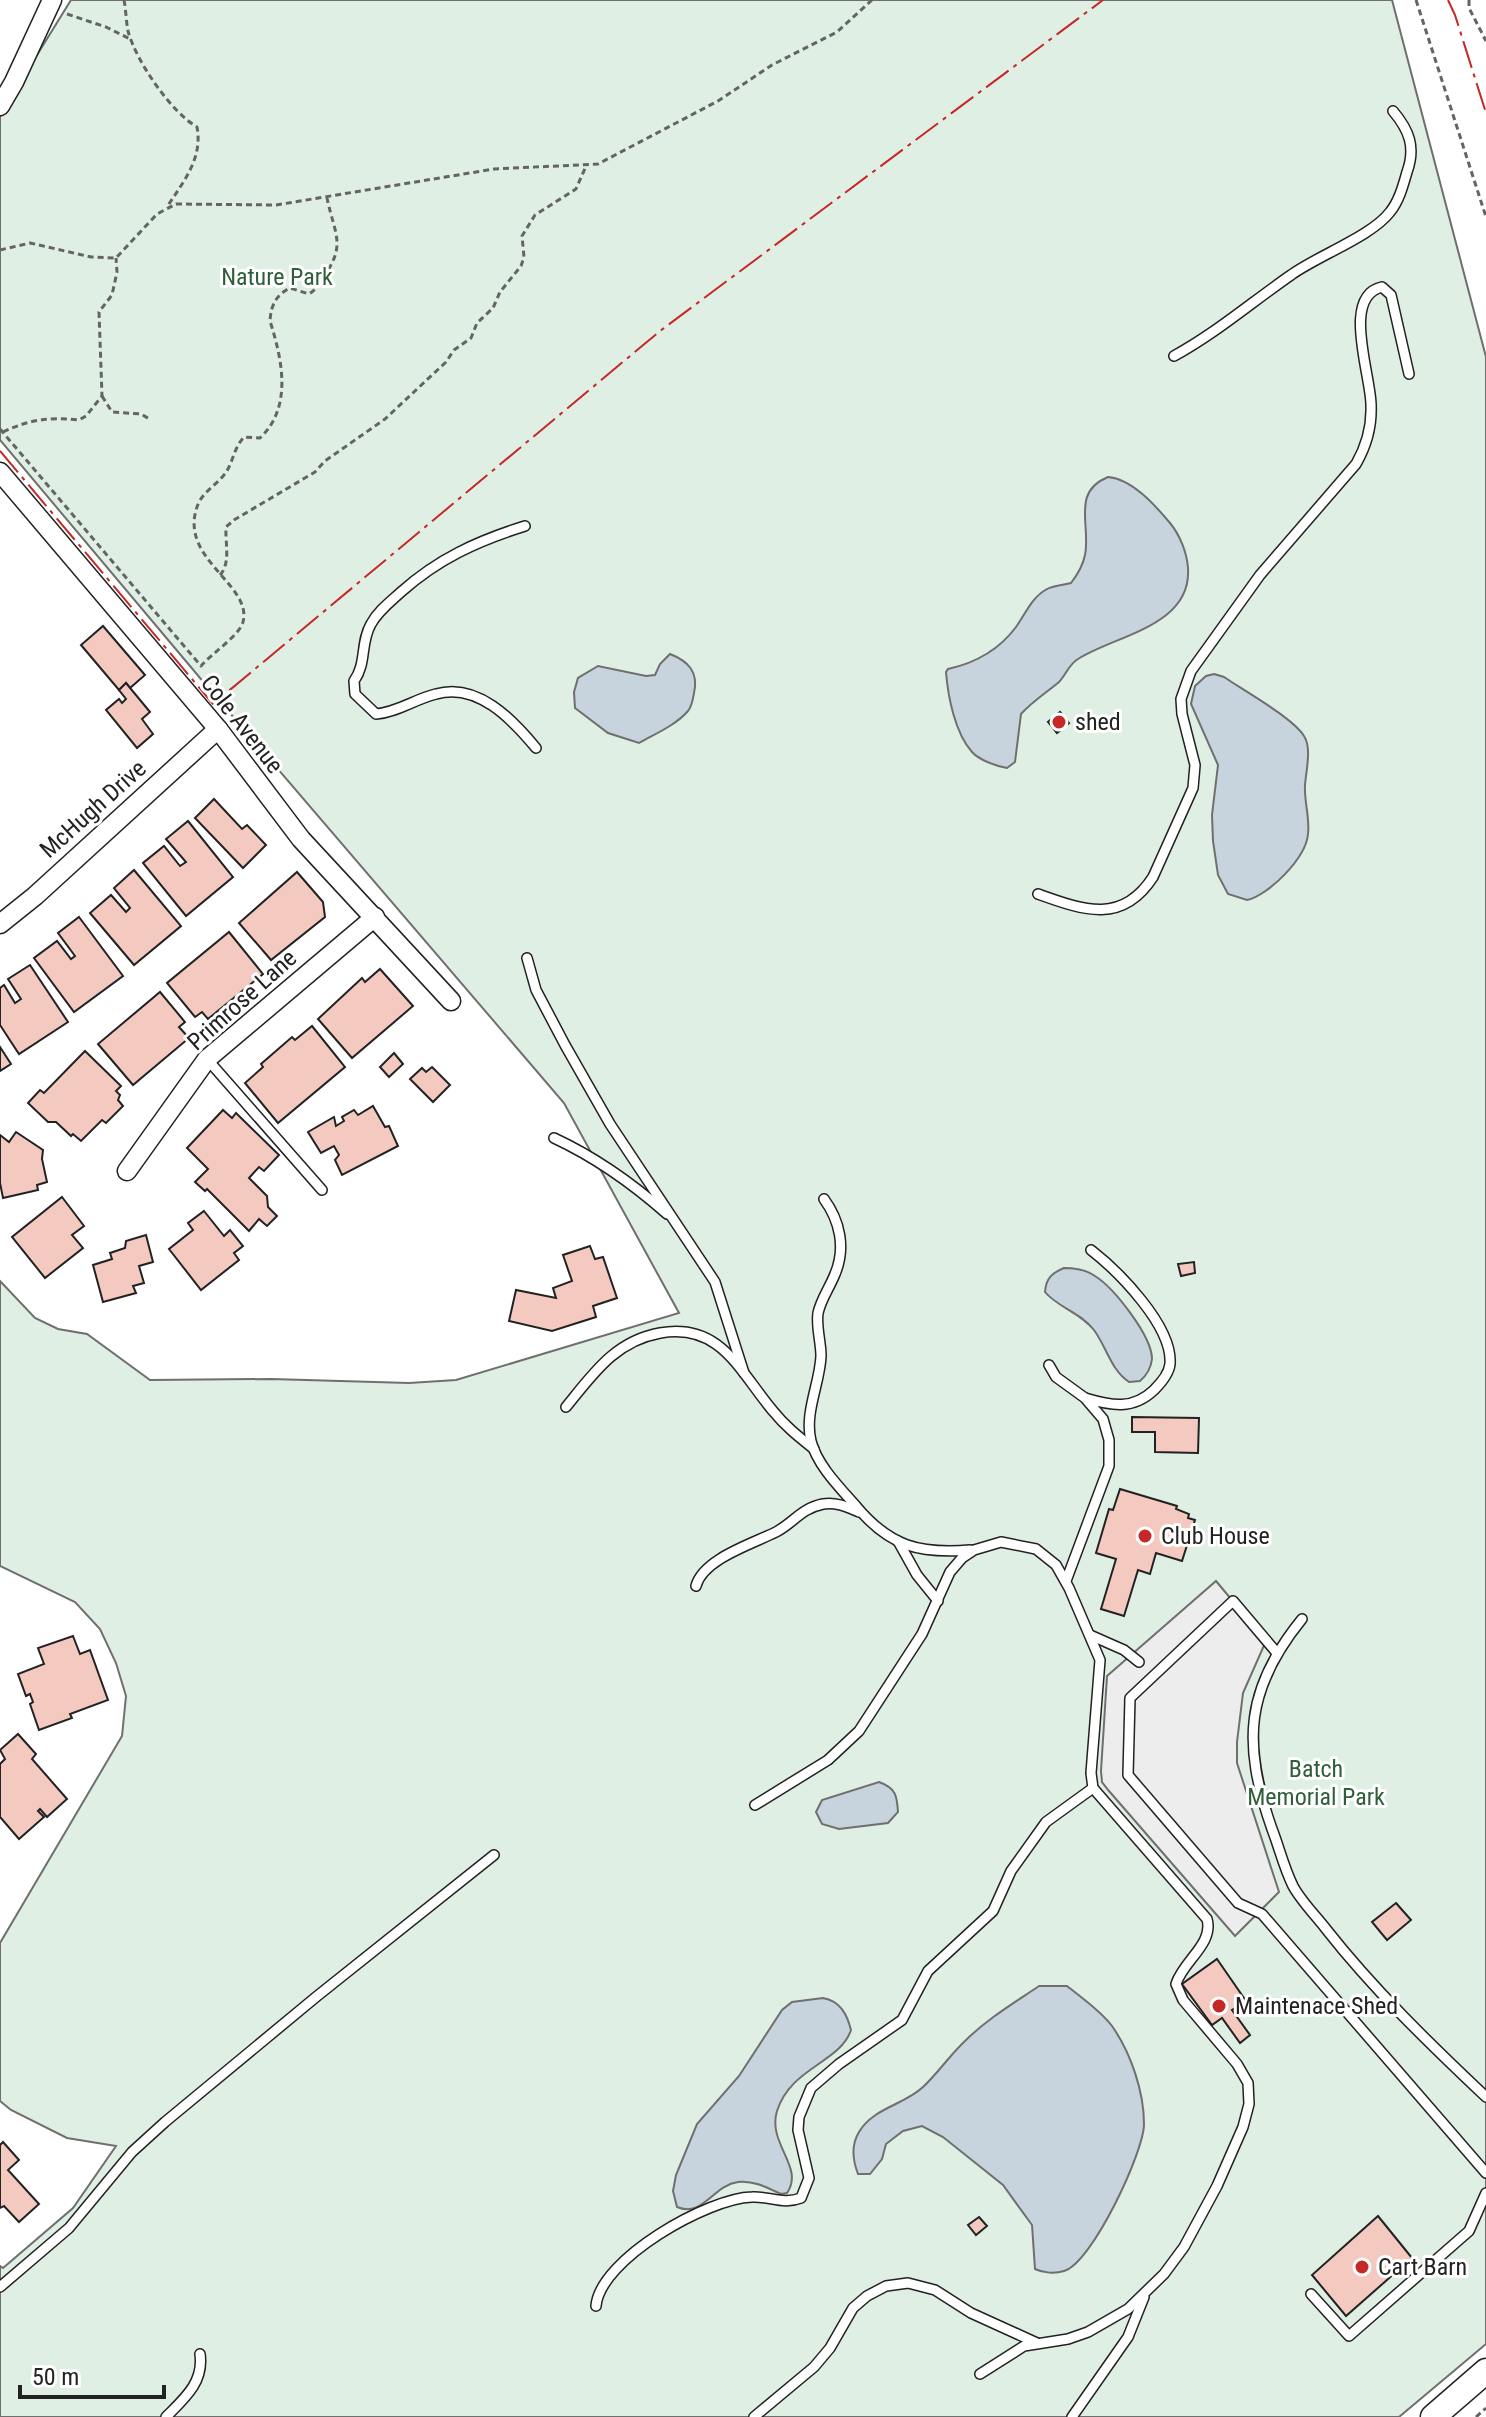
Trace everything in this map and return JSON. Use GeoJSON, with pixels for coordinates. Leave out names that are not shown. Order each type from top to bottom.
{"type":"FeatureCollection","features":[{"type":"Feature","properties":{"kind":"main road"},"geometry":{"type":"LineString","coordinates":[[1433,2417],[1486,2371]]}},
{"type":"Feature","properties":{"kind":"street"},"geometry":{"type":"LineString","coordinates":[[0,106],[51,3]]}},
{"type":"Feature","properties":{"kind":"street","name":"Cole Avenue"},"geometry":{"type":"LineString","coordinates":[[0,472],[218,729],[301,839],[451,1001]]}},
{"type":"Feature","properties":{"kind":"street","name":"McHugh Drive"},"geometry":{"type":"LineString","coordinates":[[0,924],[35,896],[218,729]]}},
{"type":"Feature","properties":{"kind":"street","name":"Primrose Lane"},"geometry":{"type":"LineString","coordinates":[[127,1171],[207,1059],[375,917]]}},
{"type":"Feature","properties":{"kind":"lane"},"geometry":{"type":"LineString","coordinates":[[1174,356],[1205,339],[1311,261],[1350,240],[1389,213],[1401,192],[1412,146],[1406,127],[1393,111]]}},
{"type":"Feature","properties":{"kind":"lane"},"geometry":{"type":"LineString","coordinates":[[1038,894],[1084,911],[1101,910],[1118,907],[1132,899],[1146,889],[1153,877],[1193,788],[1195,765],[1181,699],[1191,671],[1260,575],[1356,464],[1369,436],[1371,404],[1361,313],[1365,296],[1374,289],[1382,287],[1391,295],[1409,374]]}},
{"type":"Feature","properties":{"kind":"lane"},"geometry":{"type":"LineString","coordinates":[[525,526],[481,540],[443,559],[377,613],[363,649],[362,670],[354,681],[355,694],[376,714],[391,713],[434,694],[450,691],[470,695],[504,715],[536,748]]}},
{"type":"Feature","properties":{"kind":"lane"},"geometry":{"type":"LineString","coordinates":[[527,958],[536,990],[610,1124],[715,1282],[744,1373]]}},
{"type":"Feature","properties":{"kind":"lane"},"geometry":{"type":"LineString","coordinates":[[207,1059],[322,1190]]}},
{"type":"Feature","properties":{"kind":"lane"},"geometry":{"type":"LineString","coordinates":[[554,1138],[585,1152],[631,1181],[676,1221]]}},
{"type":"Feature","properties":{"kind":"lane"},"geometry":{"type":"LineString","coordinates":[[824,1199],[838,1224],[841,1246],[840,1259],[818,1317],[821,1356],[810,1418],[811,1441],[823,1465],[862,1514],[898,1541],[926,1552],[974,1550],[1001,1542],[1036,1549],[1056,1565],[1100,1660],[1091,1773],[1093,1788],[1207,1919],[1209,1928],[1206,1941],[1185,1965],[1176,1984],[1183,2000],[1237,2064],[1248,2083],[1249,2104],[1243,2127],[1217,2186],[1184,2247],[1144,2295],[1113,2320],[1068,2339],[1037,2343],[1009,2353],[980,2374]]}},
{"type":"Feature","properties":{"kind":"lane"},"geometry":{"type":"LineString","coordinates":[[1085,1398],[1107,1405],[1130,1405],[1162,1382],[1170,1364],[1162,1333],[1145,1305],[1114,1267],[1091,1250]]}},
{"type":"Feature","properties":{"kind":"lane"},"geometry":{"type":"LineString","coordinates":[[566,1407],[596,1369],[617,1349],[647,1335],[689,1331],[706,1336],[744,1373],[772,1411],[816,1451]]}},
{"type":"Feature","properties":{"kind":"lane"},"geometry":{"type":"LineString","coordinates":[[1049,1365],[1056,1377],[1085,1398],[1103,1419],[1109,1440],[1109,1466],[1066,1581]]}},
{"type":"Feature","properties":{"kind":"lane"},"geometry":{"type":"LineString","coordinates":[[696,1586],[702,1573],[728,1555],[774,1533],[813,1507],[832,1503],[862,1514]]}},
{"type":"Feature","properties":{"kind":"lane"},"geometry":{"type":"LineString","coordinates":[[898,1541],[917,1575],[938,1601]]}},
{"type":"Feature","properties":{"kind":"lane"},"geometry":{"type":"LineString","coordinates":[[755,1805],[828,1760],[859,1731],[922,1634],[950,1572],[974,1550]]}},
{"type":"Feature","properties":{"kind":"lane"},"geometry":{"type":"LineString","coordinates":[[1277,1653],[1233,1601],[1130,1698],[1128,1775],[1238,1903],[1262,1914],[1486,2173]]}},
{"type":"Feature","properties":{"kind":"lane"},"geometry":{"type":"LineString","coordinates":[[1302,1619],[1277,1653],[1262,1681],[1253,1719],[1253,1751],[1261,1798],[1294,1888],[1356,1967],[1486,2097]]}},
{"type":"Feature","properties":{"kind":"lane"},"geometry":{"type":"LineString","coordinates":[[1090,1635],[1124,1650],[1139,1662]]}},
{"type":"Feature","properties":{"kind":"lane"},"geometry":{"type":"LineString","coordinates":[[596,2306],[601,2286],[621,2261],[643,2244],[701,2213],[753,2197],[790,2202],[801,2198],[809,2178],[798,2130],[799,2117],[811,2088],[839,2064],[902,2020],[928,1971],[993,1911],[1011,1871],[1046,1822],[1093,1788]]}},
{"type":"Feature","properties":{"kind":"lane"},"geometry":{"type":"LineString","coordinates":[[0,2287],[69,2228],[132,2152],[165,2122],[327,1987],[494,1855]]}},
{"type":"Feature","properties":{"kind":"lane"},"geometry":{"type":"LineString","coordinates":[[1311,2294],[1349,2336],[1469,2231],[1486,2193]]}},
{"type":"Feature","properties":{"kind":"lane"},"geometry":{"type":"LineString","coordinates":[[754,2417],[814,2367],[830,2348],[853,2308],[886,2286],[908,2283],[935,2290],[971,2313],[1037,2343]]}},
{"type":"Feature","properties":{"kind":"lane"},"geometry":{"type":"LineString","coordinates":[[1072,2417],[1128,2337],[1144,2295]]}},
{"type":"Feature","properties":{"kind":"lane"},"geometry":{"type":"LineString","coordinates":[[166,2417],[192,2392],[202,2367],[200,2354]]}},
{"type":"Feature","properties":{"kind":"path"},"geometry":{"type":"LineString","coordinates":[[124,0],[131,40],[152,78],[180,116],[197,127],[199,139],[191,173],[165,210]]}},
{"type":"Feature","properties":{"kind":"path"},"geometry":{"type":"LineString","coordinates":[[151,420],[141,414],[112,412],[102,396],[99,312],[112,295],[117,272],[116,258],[157,214],[176,204],[276,205],[494,169],[598,164],[718,101],[772,65],[837,32],[872,0]]}},
{"type":"Feature","properties":{"kind":"path"},"geometry":{"type":"LineString","coordinates":[[1416,0],[1486,217]]}},
{"type":"Feature","properties":{"kind":"path"},"geometry":{"type":"LineString","coordinates":[[1469,0],[1469,8],[1486,41]]}},
{"type":"Feature","properties":{"kind":"path"},"geometry":{"type":"LineString","coordinates":[[51,3],[89,24],[106,27],[131,40]]}},
{"type":"Feature","properties":{"kind":"path"},"geometry":{"type":"LineString","coordinates":[[220,575],[225,570],[226,527],[315,472],[325,461],[367,434],[413,394],[454,350],[471,338],[477,323],[493,308],[500,292],[521,266],[524,257],[522,236],[535,215],[576,189],[587,164]]}},
{"type":"Feature","properties":{"kind":"path"},"geometry":{"type":"LineString","coordinates":[[102,396],[79,420],[45,418],[2,430],[201,666],[241,628],[244,611],[241,600],[196,538],[197,508],[200,500],[226,472],[237,444],[244,437],[260,438],[277,413],[283,384],[270,321],[271,311],[280,293],[290,288],[309,294],[316,290],[334,262],[338,251],[337,240],[327,198]]}},
{"type":"Feature","properties":{"kind":"path"},"geometry":{"type":"LineString","coordinates":[[0,250],[30,243],[91,257],[116,258]]}},
{"type":"Feature","properties":{"kind":"path"},"geometry":{"type":"LineString","coordinates":[[1476,2417],[1486,2408]]}},
{"type":"Feature","properties":{"kind":"green space"},"geometry":{"type":"Polygon","coordinates":[[[71,0],[1392,0],[1486,357],[1486,2344],[1399,2417],[0,2417],[0,2266],[3,2268],[73,2208],[116,2146],[67,2138],[11,2110],[0,2101],[0,1943],[122,1736],[126,1696],[116,1663],[100,1629],[75,1602],[0,1566],[0,1281],[35,1318],[58,1329],[87,1334],[150,1380],[271,1379],[409,1383],[456,1380],[679,1313],[564,1103],[0,440],[0,115],[71,0]]]}},
{"type":"Feature","properties":{"kind":"shaded area"},"geometry":{"type":"Polygon","coordinates":[[[1108,477],[1126,482],[1142,494],[1174,528],[1186,556],[1186,588],[1178,603],[1165,616],[1075,661],[1059,682],[1021,714],[1015,762],[1007,768],[988,762],[972,752],[961,735],[946,672],[994,649],[1016,627],[1041,593],[1071,583],[1085,555],[1086,500],[1097,483],[1108,477]]]}},
{"type":"Feature","properties":{"kind":"shaded area"},"geometry":{"type":"Polygon","coordinates":[[[670,654],[691,668],[695,686],[688,711],[665,729],[639,743],[608,733],[575,708],[574,692],[578,678],[598,666],[655,675],[670,654]]]}},
{"type":"Feature","properties":{"kind":"shaded area"},"geometry":{"type":"Polygon","coordinates":[[[1214,674],[1224,677],[1290,721],[1304,736],[1308,747],[1306,844],[1285,874],[1266,891],[1247,900],[1228,894],[1218,875],[1212,815],[1218,765],[1191,704],[1195,686],[1206,676],[1214,674]]]}},
{"type":"Feature","properties":{"kind":"shaded area"},"geometry":{"type":"Polygon","coordinates":[[[1064,1268],[1080,1269],[1095,1276],[1131,1313],[1146,1338],[1152,1359],[1140,1381],[1129,1382],[1123,1377],[1094,1330],[1045,1292],[1050,1277],[1064,1268]]]}},
{"type":"Feature","properties":{"kind":"shaded area"},"geometry":{"type":"Polygon","coordinates":[[[1216,1581],[1266,1641],[1243,1693],[1237,1763],[1279,1892],[1235,1936],[1109,1791],[1102,1782],[1101,1771],[1107,1676],[1216,1581]]]}},
{"type":"Feature","properties":{"kind":"shaded area"},"geometry":{"type":"Polygon","coordinates":[[[879,1782],[892,1790],[897,1801],[898,1812],[888,1823],[839,1829],[822,1824],[816,1812],[822,1800],[879,1782]]]}},
{"type":"Feature","properties":{"kind":"shaded area"},"geometry":{"type":"Polygon","coordinates":[[[1039,1986],[1067,1986],[1108,2020],[1130,2060],[1139,2086],[1144,2124],[1126,2181],[1102,2228],[1075,2264],[1053,2273],[1035,2269],[1032,2225],[1003,2185],[943,2137],[922,2126],[903,2131],[886,2144],[882,2159],[870,2174],[858,2174],[854,2153],[859,2132],[872,2117],[915,2093],[973,2033],[1039,1986]]]}},
{"type":"Feature","properties":{"kind":"shaded area"},"geometry":{"type":"Polygon","coordinates":[[[823,1998],[842,2009],[851,2030],[837,2050],[793,2084],[777,2111],[777,2134],[792,2174],[787,2193],[781,2194],[755,2183],[738,2182],[729,2184],[694,2208],[677,2207],[673,2191],[676,2175],[697,2124],[739,2076],[782,2010],[792,2002],[823,1998]]]}},
{"type":"Feature","properties":{"kind":"building"},"geometry":{"type":"Polygon","coordinates":[[[103,626],[145,675],[130,688],[126,683],[119,690],[81,645],[103,626]]]}},
{"type":"Feature","properties":{"kind":"building"},"geometry":{"type":"Polygon","coordinates":[[[126,683],[150,712],[142,719],[153,734],[137,748],[106,710],[119,699],[122,703],[126,699],[119,690],[126,683]]]}},
{"type":"Feature","properties":{"kind":"building","name":"shed"},"geometry":{"type":"Polygon","coordinates":[[[1060,712],[1069,723],[1057,733],[1048,722],[1060,712]]]}},
{"type":"Feature","properties":{"kind":"building"},"geometry":{"type":"Polygon","coordinates":[[[214,799],[242,829],[247,825],[266,845],[243,868],[195,818],[214,799]]]}},
{"type":"Feature","properties":{"kind":"building"},"geometry":{"type":"Polygon","coordinates":[[[188,821],[233,877],[186,916],[143,863],[164,846],[180,866],[186,862],[166,839],[188,821]]]}},
{"type":"Feature","properties":{"kind":"building"},"geometry":{"type":"Polygon","coordinates":[[[134,870],[181,926],[134,965],[90,913],[111,895],[126,912],[130,908],[114,888],[134,870]]]}},
{"type":"Feature","properties":{"kind":"building"},"geometry":{"type":"Polygon","coordinates":[[[297,872],[323,902],[325,917],[271,960],[239,923],[297,872]]]}},
{"type":"Feature","properties":{"kind":"building"},"geometry":{"type":"Polygon","coordinates":[[[79,917],[123,976],[74,1012],[34,958],[57,941],[71,959],[75,956],[58,933],[79,917]]]}},
{"type":"Feature","properties":{"kind":"building"},"geometry":{"type":"Polygon","coordinates":[[[229,932],[263,974],[208,1019],[202,1012],[195,1017],[167,983],[229,932]]]}},
{"type":"Feature","properties":{"kind":"building"},"geometry":{"type":"Polygon","coordinates":[[[30,965],[68,1022],[19,1054],[0,1025],[0,988],[4,985],[15,1003],[21,999],[8,979],[30,965]]]}},
{"type":"Feature","properties":{"kind":"building"},"geometry":{"type":"Polygon","coordinates":[[[380,969],[413,1006],[352,1058],[318,1019],[362,978],[365,982],[380,969]]]}},
{"type":"Feature","properties":{"kind":"building"},"geometry":{"type":"Polygon","coordinates":[[[160,992],[185,1022],[179,1027],[189,1038],[133,1085],[98,1044],[160,992]]]}},
{"type":"Feature","properties":{"kind":"building"},"geometry":{"type":"Polygon","coordinates":[[[312,1026],[345,1067],[278,1123],[245,1083],[292,1037],[295,1040],[312,1026]]]}},
{"type":"Feature","properties":{"kind":"building"},"geometry":{"type":"Polygon","coordinates":[[[0,1047],[11,1064],[0,1071],[0,1047]]]}},
{"type":"Feature","properties":{"kind":"building"},"geometry":{"type":"Polygon","coordinates":[[[85,1051],[121,1086],[116,1091],[123,1106],[106,1123],[102,1120],[81,1141],[56,1122],[48,1122],[28,1103],[40,1090],[44,1093],[85,1051]]]}},
{"type":"Feature","properties":{"kind":"building"},"geometry":{"type":"Polygon","coordinates":[[[394,1053],[403,1064],[389,1077],[380,1067],[394,1053]]]}},
{"type":"Feature","properties":{"kind":"building"},"geometry":{"type":"Polygon","coordinates":[[[432,1067],[450,1085],[433,1102],[410,1079],[422,1068],[426,1072],[432,1067]]]}},
{"type":"Feature","properties":{"kind":"building"},"geometry":{"type":"Polygon","coordinates":[[[373,1106],[385,1127],[389,1126],[398,1146],[342,1175],[335,1160],[339,1155],[334,1146],[321,1153],[308,1132],[334,1117],[336,1126],[344,1121],[342,1117],[354,1110],[358,1115],[373,1106]]]}},
{"type":"Feature","properties":{"kind":"building"},"geometry":{"type":"Polygon","coordinates":[[[223,1110],[232,1118],[236,1113],[279,1155],[264,1171],[259,1167],[249,1178],[267,1196],[268,1207],[277,1216],[267,1226],[259,1219],[249,1231],[207,1189],[205,1191],[195,1182],[208,1169],[187,1148],[223,1110]]]}},
{"type":"Feature","properties":{"kind":"building"},"geometry":{"type":"Polygon","coordinates":[[[16,1132],[43,1150],[47,1182],[37,1185],[38,1190],[3,1198],[0,1135],[9,1142],[16,1132]]]}},
{"type":"Feature","properties":{"kind":"building"},"geometry":{"type":"Polygon","coordinates":[[[62,1197],[84,1226],[72,1235],[83,1248],[45,1278],[12,1237],[62,1197]]]}},
{"type":"Feature","properties":{"kind":"building"},"geometry":{"type":"Polygon","coordinates":[[[204,1211],[224,1236],[230,1230],[243,1246],[234,1253],[239,1260],[201,1290],[169,1249],[193,1230],[188,1223],[204,1211]]]}},
{"type":"Feature","properties":{"kind":"building"},"geometry":{"type":"Polygon","coordinates":[[[146,1235],[153,1262],[139,1266],[144,1283],[133,1286],[136,1293],[103,1302],[93,1265],[112,1259],[110,1253],[125,1248],[126,1241],[146,1235]]]}},
{"type":"Feature","properties":{"kind":"building"},"geometry":{"type":"Polygon","coordinates":[[[590,1246],[595,1259],[603,1257],[617,1298],[593,1306],[596,1317],[552,1331],[509,1321],[516,1290],[556,1298],[553,1288],[572,1281],[563,1255],[590,1246]]]}},
{"type":"Feature","properties":{"kind":"building"},"geometry":{"type":"Polygon","coordinates":[[[1194,1262],[1195,1273],[1181,1276],[1178,1264],[1194,1262]]]}},
{"type":"Feature","properties":{"kind":"building"},"geometry":{"type":"Polygon","coordinates":[[[1132,1417],[1199,1418],[1198,1453],[1155,1452],[1155,1432],[1132,1432],[1132,1417]]]}},
{"type":"Feature","properties":{"kind":"building","name":"Club House"},"geometry":{"type":"Polygon","coordinates":[[[1120,1489],[1177,1506],[1176,1509],[1195,1520],[1182,1561],[1156,1553],[1150,1574],[1138,1570],[1124,1616],[1101,1609],[1116,1559],[1096,1553],[1109,1509],[1113,1510],[1120,1489]]]}},
{"type":"Feature","properties":{"kind":"building"},"geometry":{"type":"Polygon","coordinates":[[[73,1636],[80,1654],[90,1650],[108,1700],[39,1730],[30,1704],[33,1702],[30,1694],[26,1696],[18,1674],[44,1664],[38,1648],[73,1636]]]}},
{"type":"Feature","properties":{"kind":"building"},"geometry":{"type":"Polygon","coordinates":[[[18,1734],[36,1754],[32,1759],[67,1799],[47,1817],[40,1809],[38,1811],[44,1817],[19,1839],[0,1817],[0,1764],[5,1759],[0,1750],[18,1734]]]}},
{"type":"Feature","properties":{"kind":"building"},"geometry":{"type":"Polygon","coordinates":[[[1396,1903],[1411,1920],[1387,1940],[1372,1922],[1396,1903]]]}},
{"type":"Feature","properties":{"kind":"building","name":"Maintenace Shed"},"geometry":{"type":"Polygon","coordinates":[[[1217,1959],[1246,2001],[1232,2010],[1250,2035],[1240,2043],[1222,2018],[1212,2025],[1182,1984],[1217,1959]]]}},
{"type":"Feature","properties":{"kind":"building"},"geometry":{"type":"Polygon","coordinates":[[[3,2142],[19,2160],[8,2170],[39,2204],[19,2222],[4,2206],[0,2208],[0,2145],[3,2142]]]}},
{"type":"Feature","properties":{"kind":"building","name":"Cart Barn"},"geometry":{"type":"Polygon","coordinates":[[[1378,2216],[1412,2258],[1346,2316],[1312,2275],[1378,2216]]]}},
{"type":"Feature","properties":{"kind":"building"},"geometry":{"type":"Polygon","coordinates":[[[979,2217],[987,2226],[976,2235],[968,2225],[979,2217]]]}},
{"type":"Feature","properties":{"kind":"power"},"geometry":{"type":"LineString","coordinates":[[0,451],[213,704],[660,331],[1103,0]]}},
{"type":"Feature","properties":{"kind":"power"},"geometry":{"type":"LineString","coordinates":[[1448,0],[1486,113]]}},
{"type":"Feature","properties":{"kind":"place","name":"shed"},"geometry":{"type":"Point","coordinates":[1059,722]}},
{"type":"Feature","properties":{"kind":"place","name":"Club House"},"geometry":{"type":"Point","coordinates":[1145,1536]}},
{"type":"Feature","properties":{"kind":"place","name":"Maintenace Shed"},"geometry":{"type":"Point","coordinates":[1219,2006]}},
{"type":"Feature","properties":{"kind":"place","name":"Cart Barn"},"geometry":{"type":"Point","coordinates":[1362,2267]}},
{"type":"Feature","properties":{"kind":"park label","name":"Nature Park"},"geometry":{"type":"Point","coordinates":[277,277]}},
{"type":"Feature","properties":{"kind":"park label","name":"Batch Memorial Park"},"geometry":{"type":"Point","coordinates":[1316,1783]}}]}
